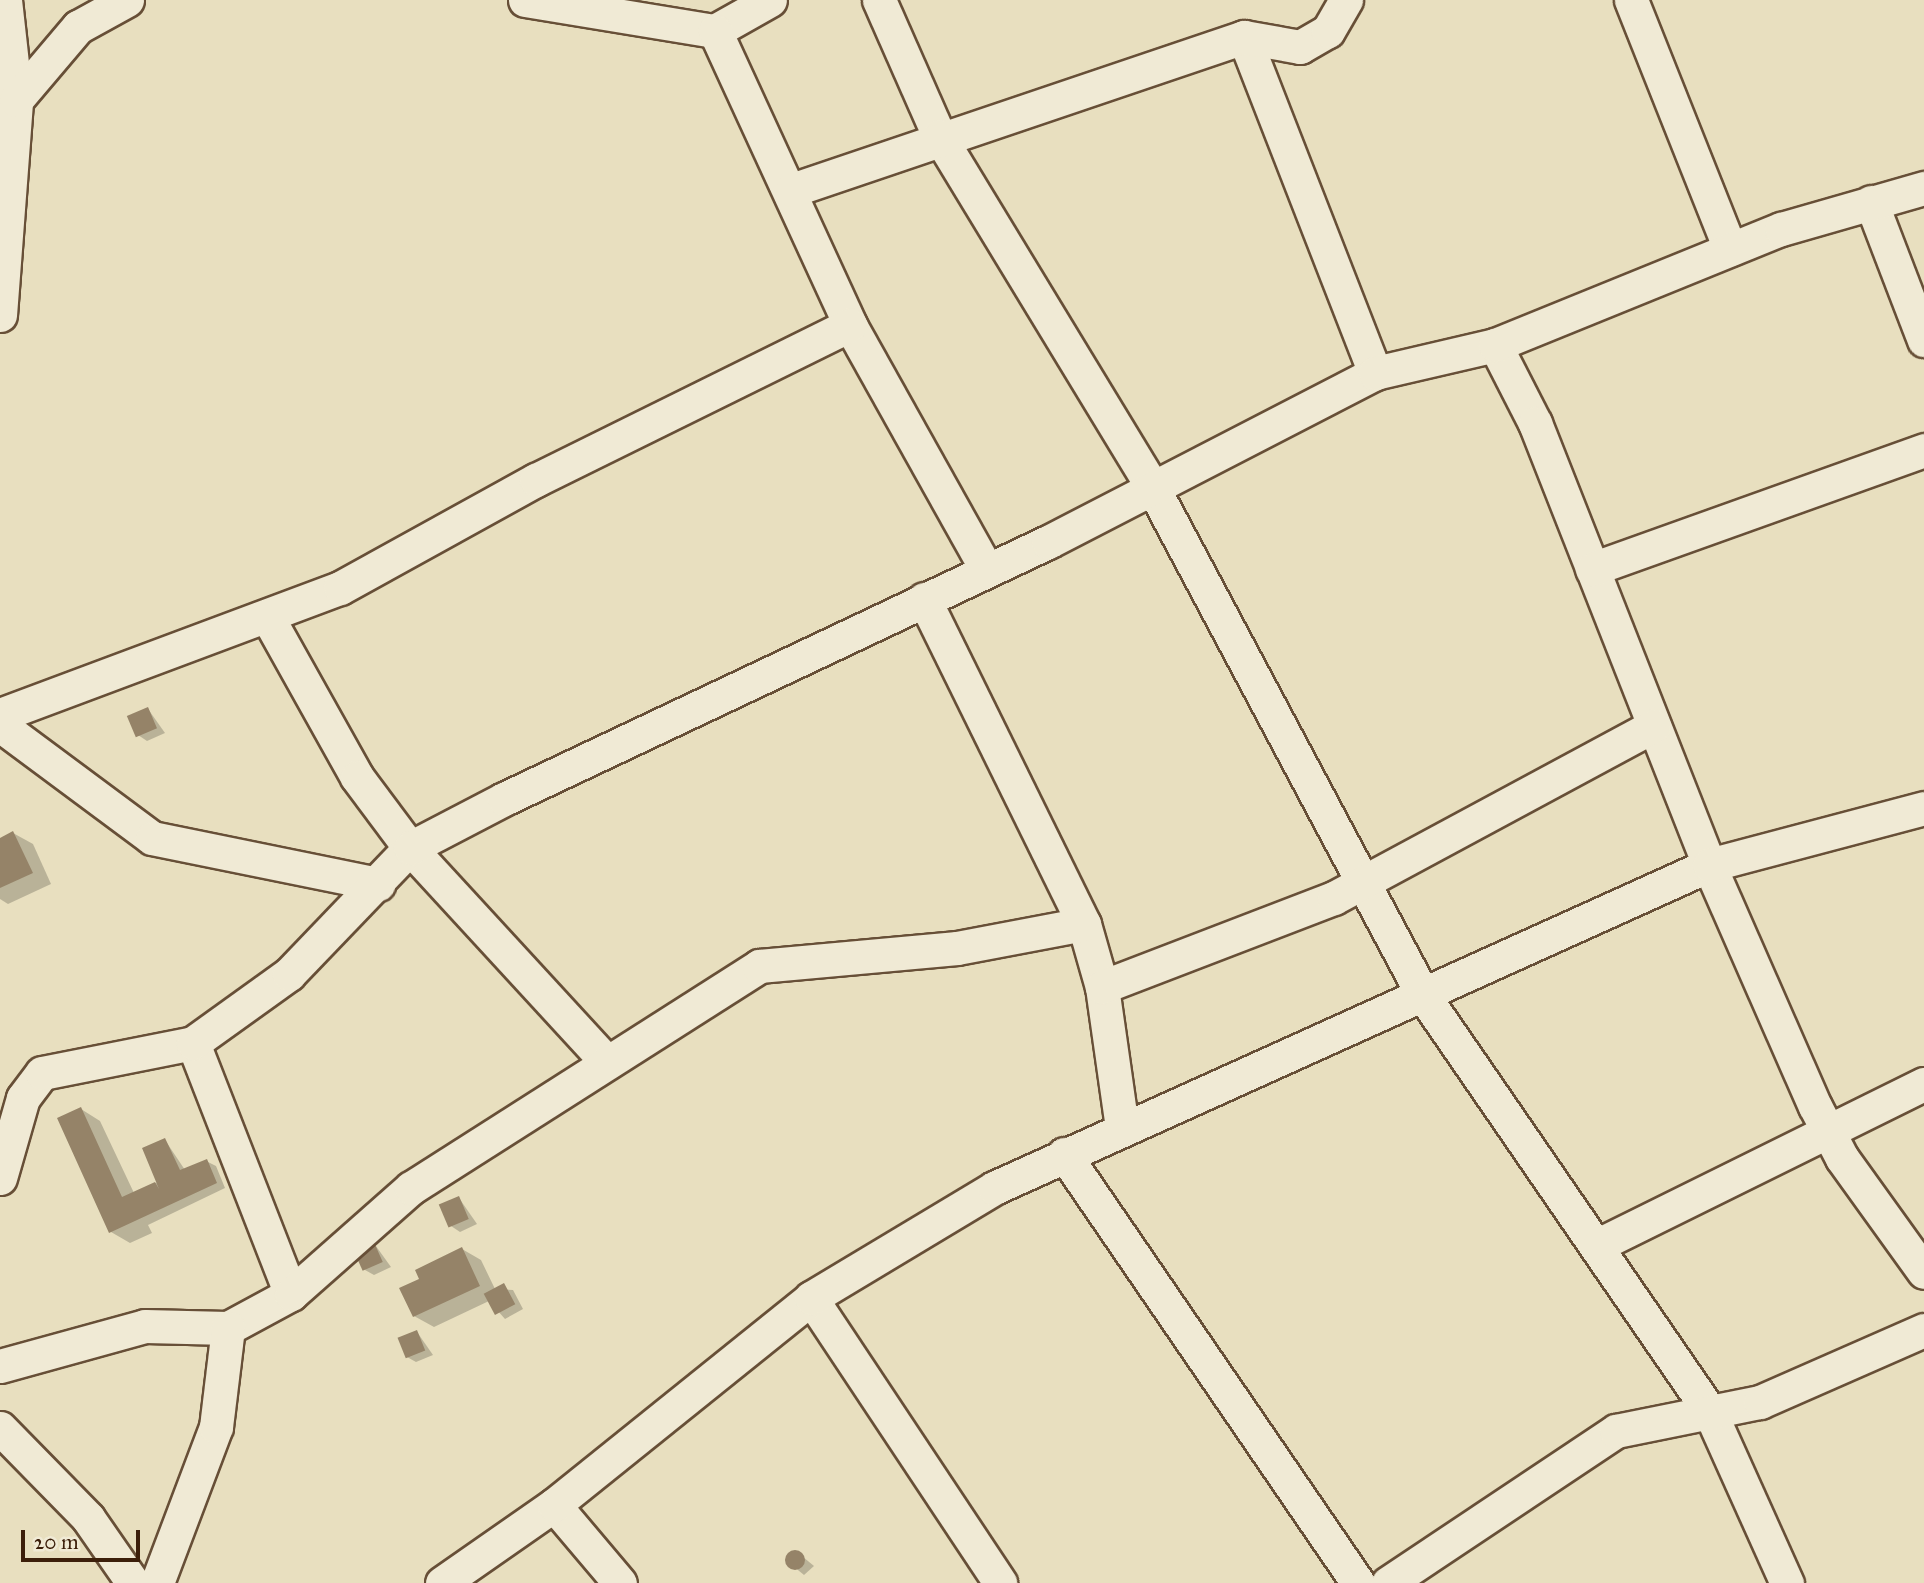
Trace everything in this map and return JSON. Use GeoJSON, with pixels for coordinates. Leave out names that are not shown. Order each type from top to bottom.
{"type":"FeatureCollection","features":[{"type":"Feature","properties":{"kind":"street"},"geometry":{"type":"LineString","coordinates":[[0,315],[16,100],[5,0]]}},
{"type":"Feature","properties":{"kind":"street"},"geometry":{"type":"LineString","coordinates":[[16,100],[78,27],[127,0]]}},
{"type":"Feature","properties":{"kind":"street"},"geometry":{"type":"LineString","coordinates":[[525,0],[715,31],[769,0]]}},
{"type":"Feature","properties":{"kind":"street"},"geometry":{"type":"LineString","coordinates":[[879,0],[939,136],[1154,490],[1362,885],[1423,995],[1600,1244],[1710,1412],[1787,1583]]}},
{"type":"Feature","properties":{"kind":"street"},"geometry":{"type":"LineString","coordinates":[[792,190],[939,136],[1244,37],[1300,47],[1328,31],[1346,0]]}},
{"type":"Feature","properties":{"kind":"street"},"geometry":{"type":"LineString","coordinates":[[1631,0],[1730,249]]}},
{"type":"Feature","properties":{"kind":"street"},"geometry":{"type":"LineString","coordinates":[[715,31],[792,190],[850,325],[986,568]]}},
{"type":"Feature","properties":{"kind":"street"},"geometry":{"type":"LineString","coordinates":[[1244,37],[1375,373]]}},
{"type":"Feature","properties":{"kind":"street"},"geometry":{"type":"LineString","coordinates":[[0,1178],[23,1098],[42,1073],[193,1043],[289,974],[410,848],[986,568],[1154,490],[1375,373],[1495,345],[1730,249],[1924,187]]}},
{"type":"Feature","properties":{"kind":"street"},"geometry":{"type":"LineString","coordinates":[[1871,202],[1924,340]]}},
{"type":"Feature","properties":{"kind":"street"},"geometry":{"type":"LineString","coordinates":[[0,715],[340,588],[536,480],[850,325]]}},
{"type":"Feature","properties":{"kind":"street"},"geometry":{"type":"LineString","coordinates":[[1495,345],[1535,423],[1709,865],[1827,1132],[1924,1272]]}},
{"type":"Feature","properties":{"kind":"street"},"geometry":{"type":"LineString","coordinates":[[1592,569],[1924,450]]}},
{"type":"Feature","properties":{"kind":"street"},"geometry":{"type":"LineString","coordinates":[[924,598],[1084,924],[1102,987],[1122,1128]]}},
{"type":"Feature","properties":{"kind":"street"},"geometry":{"type":"LineString","coordinates":[[267,616],[357,777],[410,848],[606,1061]]}},
{"type":"Feature","properties":{"kind":"street"},"geometry":{"type":"LineString","coordinates":[[0,725],[152,838],[378,884]]}},
{"type":"Feature","properties":{"kind":"street"},"geometry":{"type":"LineString","coordinates":[[1102,987],[1362,885],[1654,726]]}},
{"type":"Feature","properties":{"kind":"street"},"geometry":{"type":"LineString","coordinates":[[442,1583],[555,1505],[811,1298],[994,1188],[1064,1154],[1709,865],[1924,808]]}},
{"type":"Feature","properties":{"kind":"street"},"geometry":{"type":"LineString","coordinates":[[0,1366],[145,1326],[228,1328],[291,1294],[411,1188],[606,1061],[759,966],[957,948],[1084,924]]}},
{"type":"Feature","properties":{"kind":"street"},"geometry":{"type":"LineString","coordinates":[[193,1043],[291,1294]]}},
{"type":"Feature","properties":{"kind":"street"},"geometry":{"type":"LineString","coordinates":[[1600,1244],[1924,1084]]}},
{"type":"Feature","properties":{"kind":"street"},"geometry":{"type":"LineString","coordinates":[[1064,1154],[1358,1583]]}},
{"type":"Feature","properties":{"kind":"street"},"geometry":{"type":"LineString","coordinates":[[811,1298],[1000,1583]]}},
{"type":"Feature","properties":{"kind":"street"},"geometry":{"type":"LineString","coordinates":[[157,1583],[216,1427],[228,1328]]}},
{"type":"Feature","properties":{"kind":"street"},"geometry":{"type":"LineString","coordinates":[[1388,1583],[1616,1432],[1760,1402],[1924,1330]]}},
{"type":"Feature","properties":{"kind":"street"},"geometry":{"type":"LineString","coordinates":[[0,1428],[88,1518],[133,1583]]}},
{"type":"Feature","properties":{"kind":"street"},"geometry":{"type":"LineString","coordinates":[[555,1505],[620,1583]]}},
{"type":"Feature","properties":{"kind":"building"},"geometry":{"type":"Polygon","coordinates":[[[148,707],[157,728],[136,737],[127,716],[148,707]]]}},
{"type":"Feature","properties":{"kind":"building"},"geometry":{"type":"Polygon","coordinates":[[[13,831],[33,873],[0,888],[0,838],[13,831]]]}},
{"type":"Feature","properties":{"kind":"building"},"geometry":{"type":"Polygon","coordinates":[[[81,1107],[122,1197],[155,1182],[159,1189],[142,1148],[165,1138],[180,1170],[207,1159],[217,1183],[109,1233],[57,1118],[81,1107]]]}},
{"type":"Feature","properties":{"kind":"building"},"geometry":{"type":"Polygon","coordinates":[[[459,1196],[469,1219],[449,1228],[439,1205],[459,1196]]]}},
{"type":"Feature","properties":{"kind":"building"},"geometry":{"type":"Polygon","coordinates":[[[373,1240],[383,1262],[363,1271],[353,1249],[373,1240]]]}},
{"type":"Feature","properties":{"kind":"building"},"geometry":{"type":"Polygon","coordinates":[[[462,1247],[480,1286],[413,1317],[399,1288],[419,1279],[415,1270],[462,1247]]]}},
{"type":"Feature","properties":{"kind":"building"},"geometry":{"type":"Polygon","coordinates":[[[504,1283],[515,1304],[495,1315],[484,1294],[504,1283]]]}},
{"type":"Feature","properties":{"kind":"building"},"geometry":{"type":"Polygon","coordinates":[[[417,1330],[425,1350],[406,1358],[398,1338],[417,1330]]]}},
{"type":"Feature","properties":{"kind":"building"},"geometry":{"type":"Polygon","coordinates":[[[791,1550],[799,1550],[805,1560],[799,1570],[791,1570],[785,1564],[785,1556],[791,1550]]]}}]}
